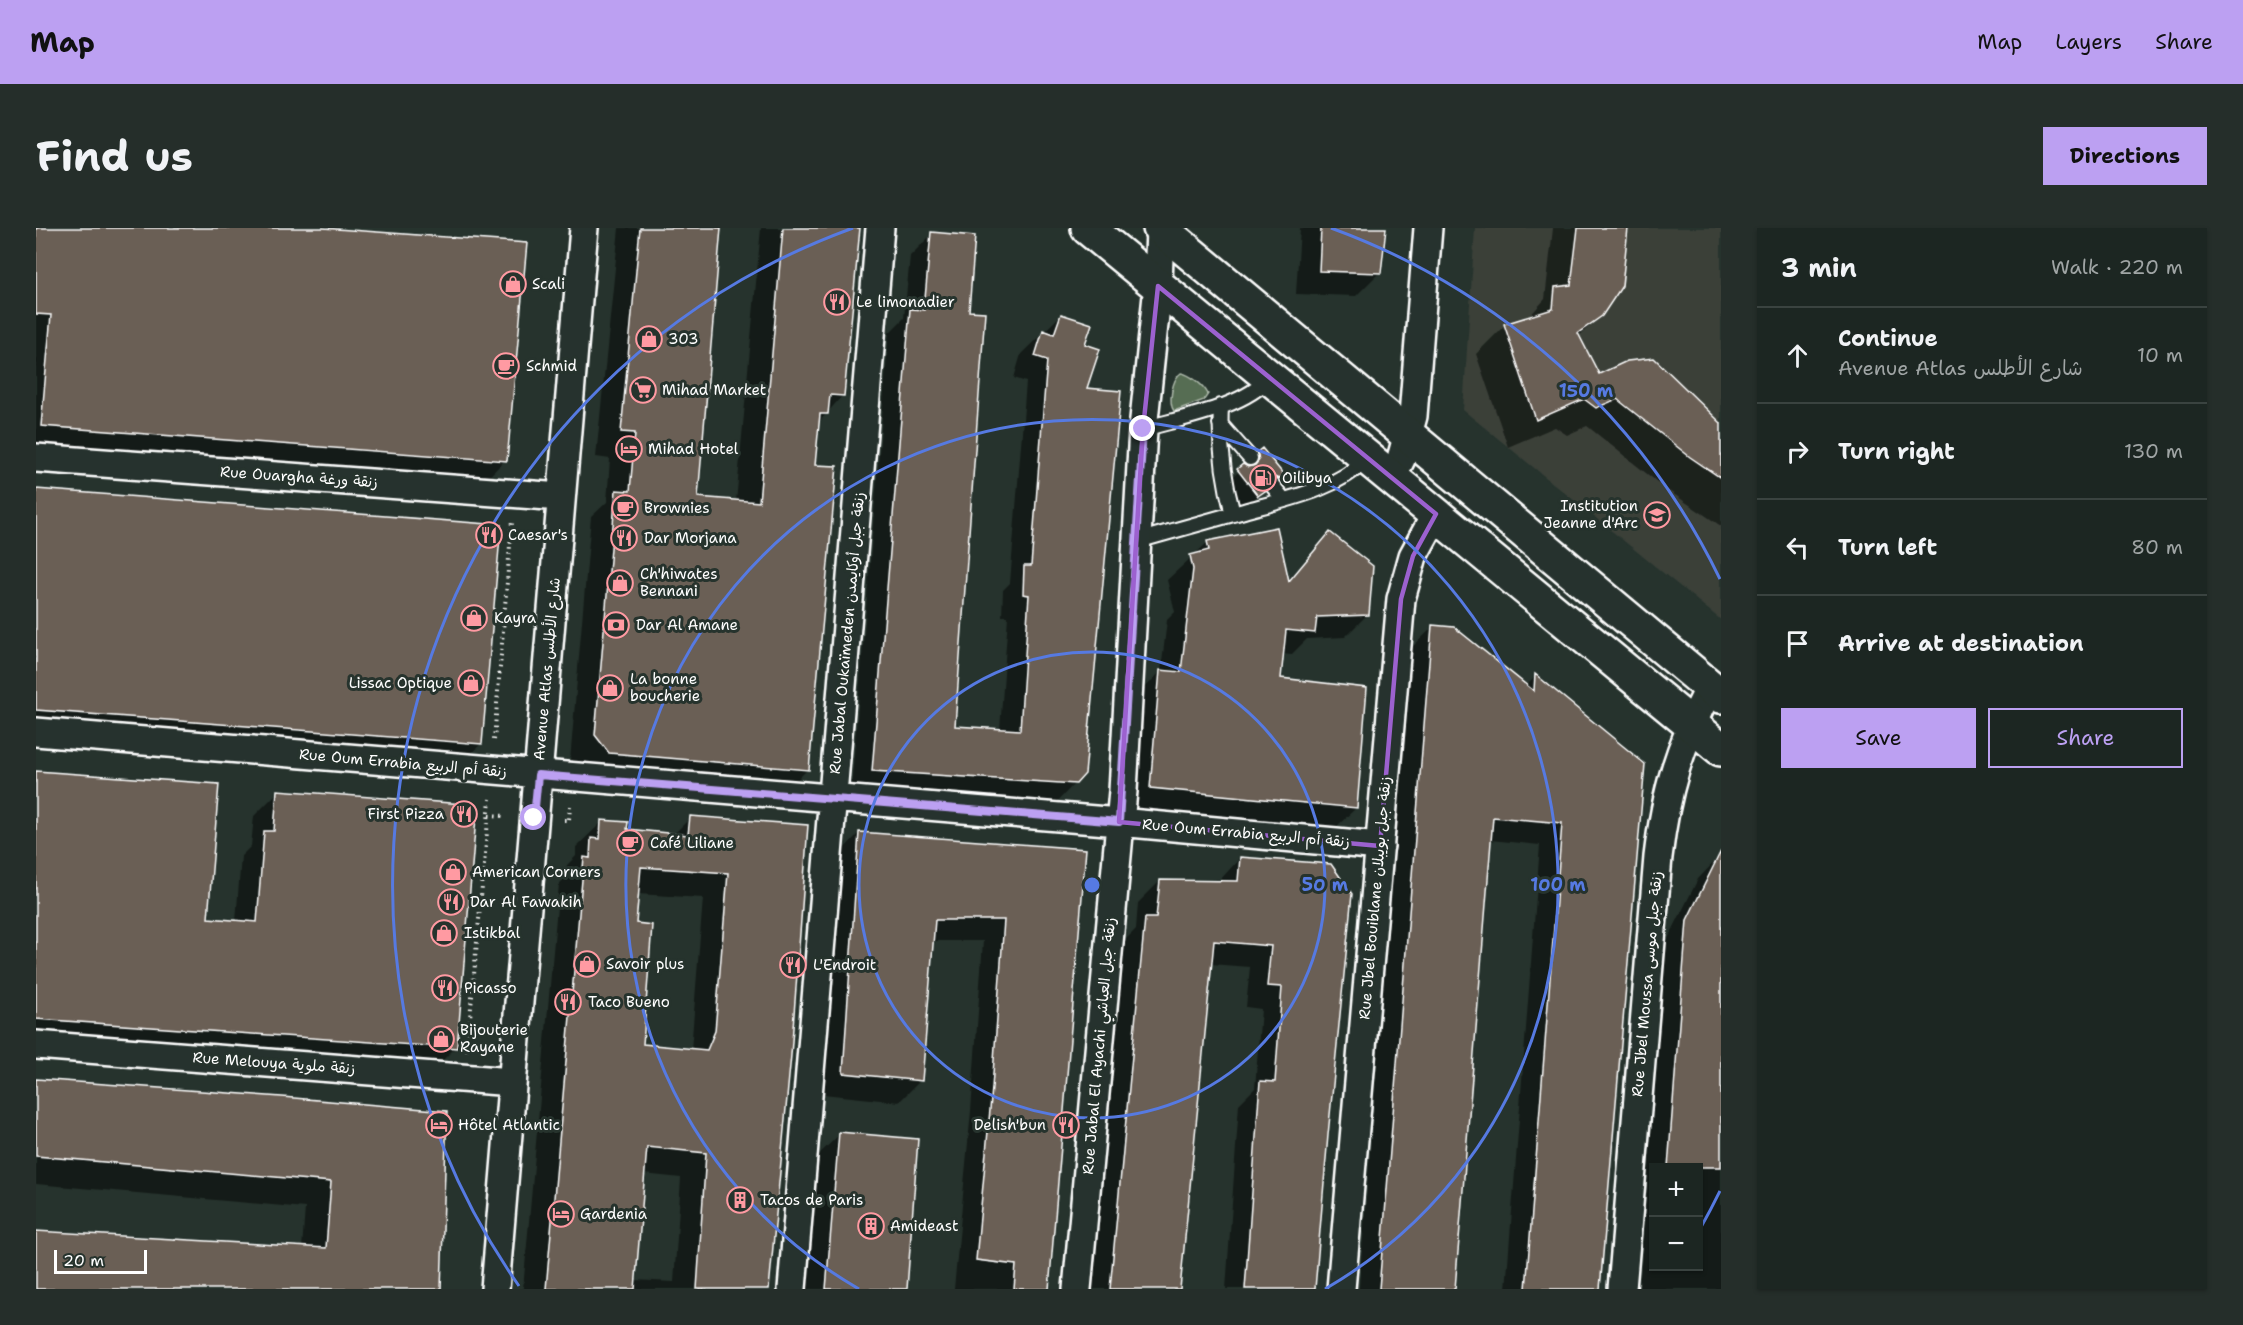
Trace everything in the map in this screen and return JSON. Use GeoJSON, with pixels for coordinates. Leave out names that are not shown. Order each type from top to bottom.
{"type":"FeatureCollection","features":[{"type":"Feature","properties":{"kind":"main road"},"geometry":{"type":"LineString","coordinates":[[1088,228],[1721,749]]}},
{"type":"Feature","properties":{"kind":"main road"},"geometry":{"type":"LineString","coordinates":[[1160,228],[1716,692]]}},
{"type":"Feature","properties":{"kind":"street","name":"Avenue Atlas شارع الأطلس"},"geometry":{"type":"LineString","coordinates":[[495,1289],[584,228]]}},
{"type":"Feature","properties":{"kind":"street","name":"Rue Jabal Oukaïmeden زنقة جبل أوكايمدن"},"geometry":{"type":"LineString","coordinates":[[792,1289],[880,228]]}},
{"type":"Feature","properties":{"kind":"street","name":"Rue Jabal El Ayachi زنقة جبل العياشي"},"geometry":{"type":"LineString","coordinates":[[1077,1289],[1119,822],[1143,429],[1158,286],[1160,228]]}},
{"type":"Feature","properties":{"kind":"street"},"geometry":{"type":"LineString","coordinates":[[1381,467],[1409,435],[1413,416],[1428,228]]}},
{"type":"Feature","properties":{"kind":"street","name":"Rue Ouargha زنقة ورغة"},"geometry":{"type":"LineString","coordinates":[[36,458],[561,497]]}},
{"type":"Feature","properties":{"kind":"street","name":"Rue Jbel Bouiblane زنقة جبل بويبلان"},"geometry":{"type":"LineString","coordinates":[[1341,1289],[1401,599],[1413,556],[1436,514]]}},
{"type":"Feature","properties":{"kind":"street","name":"Rue Jbel Moussa زنقة جبل موسى"},"geometry":{"type":"LineString","coordinates":[[1622,1289],[1658,857],[1668,792],[1691,724],[1716,692]]}},
{"type":"Feature","properties":{"kind":"street","name":"Rue Oum Errabia زنقة أم الربيع"},"geometry":{"type":"LineString","coordinates":[[36,732],[1119,822],[1380,846]]}},
{"type":"Feature","properties":{"kind":"street","name":"Rue Melouya زنقة ملوية"},"geometry":{"type":"LineString","coordinates":[[36,1045],[512,1082]]}},
{"type":"Feature","properties":{"kind":"lane"},"geometry":{"type":"LineString","coordinates":[[1143,429],[1221,406],[1248,395],[1270,377]]}},
{"type":"Feature","properties":{"kind":"lane"},"geometry":{"type":"LineString","coordinates":[[1221,406],[1223,470],[1233,514]]}},
{"type":"Feature","properties":{"kind":"lane"},"geometry":{"type":"LineString","coordinates":[[1220,424],[1250,458]]}},
{"type":"Feature","properties":{"kind":"lane"},"geometry":{"type":"LineString","coordinates":[[1137,541],[1284,500],[1381,467]]}},
{"type":"Feature","properties":{"kind":"lane"},"geometry":{"type":"LineString","coordinates":[[1272,486],[1284,500]]}},
{"type":"Feature","properties":{"kind":"highlighted area"},"geometry":{"type":"Polygon","coordinates":[[[1158,286],[1436,514],[1413,556],[1401,599],[1380,846],[1119,822],[1143,429],[1158,286]]]}},
{"type":"Feature","properties":{"kind":"shaded area","name":"Institution Jeanne d'Arc"},"geometry":{"type":"Polygon","coordinates":[[[1475,228],[1721,228],[1721,620],[1463,410],[1475,228]]]}},
{"type":"Feature","properties":{"kind":"green space"},"geometry":{"type":"Polygon","coordinates":[[[1181,373],[1196,381],[1208,394],[1204,400],[1174,411],[1171,403],[1172,391],[1175,380],[1181,373]]]}},
{"type":"Feature","properties":{"kind":"building"},"geometry":{"type":"Polygon","coordinates":[[[36,228],[323,228],[527,243],[507,461],[41,426],[51,315],[36,314],[36,228]]]}},
{"type":"Feature","properties":{"kind":"building"},"geometry":{"type":"Polygon","coordinates":[[[640,228],[721,228],[698,497],[759,502],[783,228],[860,228],[844,396],[830,395],[828,414],[820,414],[815,465],[837,466],[809,770],[609,753],[595,735],[616,490],[630,491],[635,433],[621,432],[640,228]]]}},
{"type":"Feature","properties":{"kind":"building"},"geometry":{"type":"Polygon","coordinates":[[[1321,228],[1386,228],[1381,273],[1319,271],[1321,228]]]}},
{"type":"Feature","properties":{"kind":"building"},"geometry":{"type":"Polygon","coordinates":[[[1578,228],[1628,228],[1622,286],[1602,316],[1578,333],[1599,374],[1627,361],[1654,358],[1721,423],[1721,478],[1690,457],[1617,399],[1596,408],[1584,399],[1536,420],[1504,324],[1553,309],[1555,287],[1571,285],[1578,228]]]}},
{"type":"Feature","properties":{"kind":"building"},"geometry":{"type":"Polygon","coordinates":[[[931,232],[975,236],[969,311],[985,312],[955,726],[1020,730],[1029,595],[1023,594],[1024,566],[1031,566],[1047,360],[1035,356],[1043,330],[1054,334],[1061,314],[1092,324],[1085,344],[1100,349],[1087,388],[1121,391],[1085,774],[1076,784],[872,771],[910,309],[924,310],[931,232]]]}},
{"type":"Feature","properties":{"kind":"building"},"geometry":{"type":"Polygon","coordinates":[[[1262,448],[1284,475],[1279,479],[1271,476],[1266,478],[1263,486],[1265,491],[1258,496],[1237,469],[1243,464],[1248,467],[1255,465],[1259,460],[1257,452],[1262,448]]]}},
{"type":"Feature","properties":{"kind":"building"},"geometry":{"type":"Polygon","coordinates":[[[36,489],[501,525],[482,744],[36,710],[36,489]]]}},
{"type":"Feature","properties":{"kind":"building"},"geometry":{"type":"Polygon","coordinates":[[[1277,527],[1289,581],[1330,532],[1373,566],[1369,615],[1317,617],[1315,633],[1286,630],[1281,678],[1367,688],[1357,808],[1150,788],[1160,670],[1181,672],[1193,569],[1190,555],[1209,550],[1207,541],[1277,527]]]}},
{"type":"Feature","properties":{"kind":"building"},"geometry":{"type":"Polygon","coordinates":[[[1432,625],[1454,627],[1534,691],[1535,674],[1645,764],[1600,1289],[1526,1289],[1562,823],[1493,817],[1455,1289],[1379,1289],[1432,625]]]}},
{"type":"Feature","properties":{"kind":"building"},"geometry":{"type":"Polygon","coordinates":[[[36,771],[219,784],[208,918],[257,922],[264,831],[274,831],[277,790],[477,805],[457,1048],[36,1019],[36,771]]]}},
{"type":"Feature","properties":{"kind":"building"},"geometry":{"type":"Polygon","coordinates":[[[690,816],[808,825],[791,1055],[769,1289],[697,1289],[706,1153],[647,1147],[635,1289],[546,1289],[584,857],[590,858],[591,838],[600,839],[601,820],[628,822],[627,829],[688,835],[690,816]],[[641,867],[636,923],[652,925],[643,1044],[707,1050],[715,1031],[728,873],[641,867]]]}},
{"type":"Feature","properties":{"kind":"building"},"geometry":{"type":"Polygon","coordinates":[[[859,832],[1086,849],[1049,1289],[1014,1289],[1016,1265],[976,1260],[992,1088],[1004,920],[935,920],[922,1081],[843,1073],[859,832]]]}},
{"type":"Feature","properties":{"kind":"building"},"geometry":{"type":"Polygon","coordinates":[[[1721,851],[1721,1167],[1703,1167],[1703,1163],[1668,1163],[1687,920],[1721,851]]]}},
{"type":"Feature","properties":{"kind":"building"},"geometry":{"type":"Polygon","coordinates":[[[1240,857],[1331,864],[1352,894],[1315,1289],[1245,1289],[1260,1081],[1275,1082],[1282,987],[1267,986],[1271,946],[1214,941],[1180,1289],[1110,1289],[1145,918],[1156,918],[1160,880],[1238,881],[1240,857]]]}},
{"type":"Feature","properties":{"kind":"building"},"geometry":{"type":"Polygon","coordinates":[[[36,1079],[447,1111],[441,1289],[36,1289],[36,1231],[326,1248],[331,1182],[36,1156],[36,1079]]]}},
{"type":"Feature","properties":{"kind":"building"},"geometry":{"type":"Polygon","coordinates":[[[839,1132],[918,1139],[907,1289],[826,1289],[839,1132]]]}},
{"type":"Feature","properties":{"kind":"place","name":"Scali"},"geometry":{"type":"Point","coordinates":[513,284]}},
{"type":"Feature","properties":{"kind":"place","name":"Le limonadier"},"geometry":{"type":"Point","coordinates":[837,302]}},
{"type":"Feature","properties":{"kind":"place","name":"303"},"geometry":{"type":"Point","coordinates":[649,339]}},
{"type":"Feature","properties":{"kind":"place","name":"Schmid"},"geometry":{"type":"Point","coordinates":[506,366]}},
{"type":"Feature","properties":{"kind":"place","name":"Mihad Market"},"geometry":{"type":"Point","coordinates":[643,390]}},
{"type":"Feature","properties":{"kind":"place","name":"Mihad Hotel"},"geometry":{"type":"Point","coordinates":[629,449]}},
{"type":"Feature","properties":{"kind":"place","name":"Oilibya"},"geometry":{"type":"Point","coordinates":[1263,478]}},
{"type":"Feature","properties":{"kind":"place","name":"Brownies"},"geometry":{"type":"Point","coordinates":[625,508]}},
{"type":"Feature","properties":{"kind":"place","name":"Institution Jeanne d'Arc"},"geometry":{"type":"Point","coordinates":[1657,515]}},
{"type":"Feature","properties":{"kind":"place","name":"Caesar's"},"geometry":{"type":"Point","coordinates":[489,535]}},
{"type":"Feature","properties":{"kind":"place","name":"Dar Morjana"},"geometry":{"type":"Point","coordinates":[624,538]}},
{"type":"Feature","properties":{"kind":"place","name":"Ch'hiwates Bennani"},"geometry":{"type":"Point","coordinates":[620,583]}},
{"type":"Feature","properties":{"kind":"place","name":"Kayra"},"geometry":{"type":"Point","coordinates":[474,618]}},
{"type":"Feature","properties":{"kind":"place","name":"Dar Al Amane"},"geometry":{"type":"Point","coordinates":[616,625]}},
{"type":"Feature","properties":{"kind":"place","name":"Lissac Optique"},"geometry":{"type":"Point","coordinates":[471,683]}},
{"type":"Feature","properties":{"kind":"place","name":"La bonne boucherie"},"geometry":{"type":"Point","coordinates":[610,688]}},
{"type":"Feature","properties":{"kind":"place","name":"First Pizza"},"geometry":{"type":"Point","coordinates":[464,814]}},
{"type":"Feature","properties":{"kind":"place","name":"Café Liliane"},"geometry":{"type":"Point","coordinates":[630,843]}},
{"type":"Feature","properties":{"kind":"place","name":"American Corners"},"geometry":{"type":"Point","coordinates":[453,872]}},
{"type":"Feature","properties":{"kind":"place","name":"Dar Al Fawakih"},"geometry":{"type":"Point","coordinates":[451,902]}},
{"type":"Feature","properties":{"kind":"place","name":"Istikbal"},"geometry":{"type":"Point","coordinates":[444,933]}},
{"type":"Feature","properties":{"kind":"place","name":"Savoir plus"},"geometry":{"type":"Point","coordinates":[587,964]}},
{"type":"Feature","properties":{"kind":"place","name":"L'Endroit"},"geometry":{"type":"Point","coordinates":[793,965]}},
{"type":"Feature","properties":{"kind":"place","name":"Picasso"},"geometry":{"type":"Point","coordinates":[445,988]}},
{"type":"Feature","properties":{"kind":"place","name":"Taco Bueno"},"geometry":{"type":"Point","coordinates":[568,1002]}},
{"type":"Feature","properties":{"kind":"place","name":"Bijouterie Rayane"},"geometry":{"type":"Point","coordinates":[441,1039]}},
{"type":"Feature","properties":{"kind":"place","name":"Hôtel Atlantic"},"geometry":{"type":"Point","coordinates":[439,1125]}},
{"type":"Feature","properties":{"kind":"place","name":"Delish'bun"},"geometry":{"type":"Point","coordinates":[1066,1125]}},
{"type":"Feature","properties":{"kind":"place","name":"Tacos de Paris"},"geometry":{"type":"Point","coordinates":[740,1200]}},
{"type":"Feature","properties":{"kind":"place","name":"Gardenia"},"geometry":{"type":"Point","coordinates":[561,1214]}},
{"type":"Feature","properties":{"kind":"place","name":"Amideast"},"geometry":{"type":"Point","coordinates":[871,1226]}},
{"type":"Feature","properties":{"kind":"route"},"geometry":{"type":"LineString","coordinates":[[534,818],[538,775],[1119,822],[1123,790],[1143,429]]}}]}
